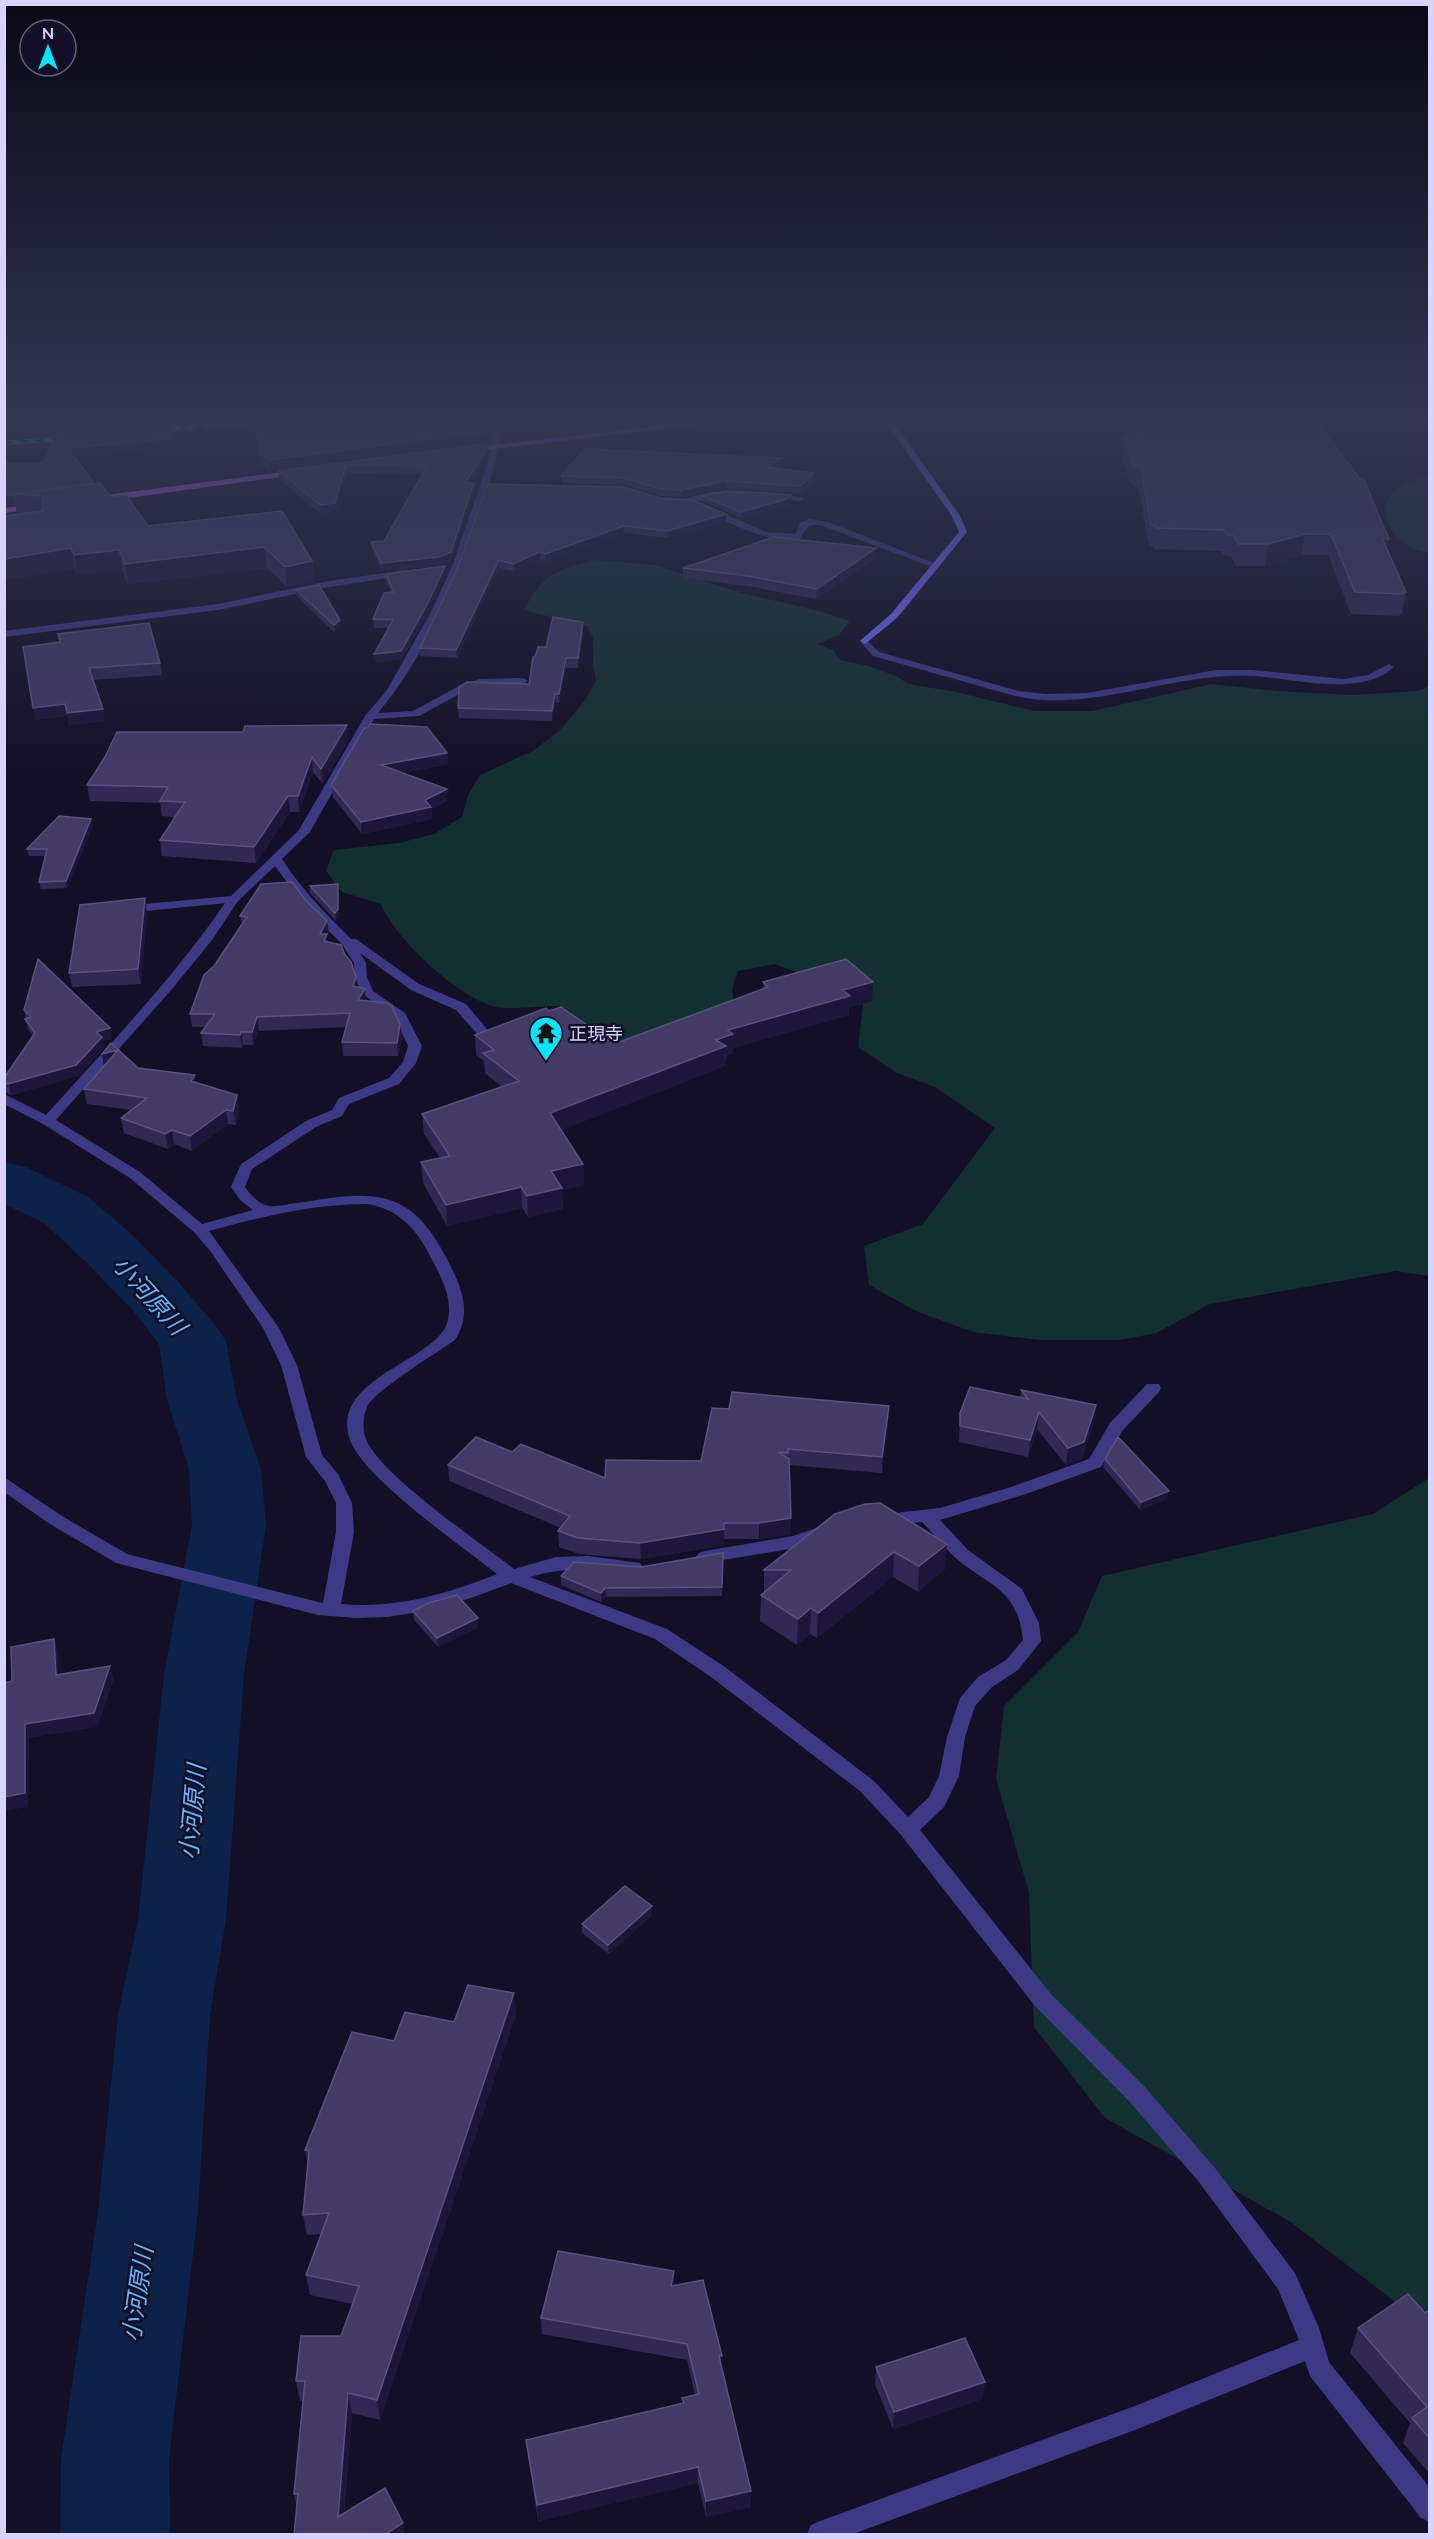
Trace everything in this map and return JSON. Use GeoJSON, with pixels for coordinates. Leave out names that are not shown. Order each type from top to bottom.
{"type":"FeatureCollection","features":[{"type":"Feature","properties":{"kind":"street"},"geometry":{"type":"LineString","coordinates":[[48,1121],[168,986],[208,937],[234,899],[304,832],[370,716],[391,691],[436,612],[466,539]]}},
{"type":"Feature","properties":{"kind":"street"},"geometry":{"type":"LineString","coordinates":[[867,539],[935,565]]}},
{"type":"Feature","properties":{"kind":"street"},"geometry":{"type":"LineString","coordinates":[[957,539],[894,616],[865,641],[876,654],[1018,694],[1045,697],[1087,696],[1216,673],[1244,673],[1344,682],[1371,677],[1389,667]]}},
{"type":"Feature","properties":{"kind":"street"},"geometry":{"type":"LineString","coordinates":[[442,571],[457,564]]}},
{"type":"Feature","properties":{"kind":"street"},"geometry":{"type":"LineString","coordinates":[[4,634],[218,607],[329,584],[414,573]]}},
{"type":"Feature","properties":{"kind":"street"},"geometry":{"type":"LineString","coordinates":[[370,716],[415,714],[463,688],[480,682],[523,681]]}},
{"type":"Feature","properties":{"kind":"street"},"geometry":{"type":"LineString","coordinates":[[267,1211],[246,1201],[238,1187],[246,1167],[311,1124],[337,1113],[344,1101],[394,1081],[409,1063],[416,1046],[400,1016],[367,993],[361,976],[360,963],[346,941],[292,884],[276,859]]}},
{"type":"Feature","properties":{"kind":"street"},"geometry":{"type":"LineString","coordinates":[[109,910],[234,899]]}},
{"type":"Feature","properties":{"kind":"street"},"geometry":{"type":"LineString","coordinates":[[334,930],[415,987],[461,1007],[485,1034]]}},
{"type":"Feature","properties":{"kind":"street"},"geometry":{"type":"LineString","coordinates":[[4,1098],[48,1121],[135,1175],[199,1229],[216,1249],[271,1328],[290,1365],[314,1457],[332,1478],[344,1503],[345,1532],[325,1609]]}},
{"type":"Feature","properties":{"kind":"street"},"geometry":{"type":"LineString","coordinates":[[199,1229],[267,1211],[340,1201],[382,1200],[408,1215],[424,1234],[448,1276],[458,1308],[456,1326],[449,1337],[377,1387],[360,1403],[355,1421],[357,1438],[372,1460],[397,1486],[511,1576],[661,1634],[718,1672],[867,1786],[908,1829],[1043,2000],[1136,2093],[1207,2175],[1287,2281],[1319,2368],[1430,2509]]}},
{"type":"Feature","properties":{"kind":"street"},"geometry":{"type":"LineString","coordinates":[[872,1521],[927,1516],[1017,1491],[1095,1463],[1116,1427],[1153,1388]]}},
{"type":"Feature","properties":{"kind":"street"},"geometry":{"type":"LineString","coordinates":[[4,1483],[56,1520],[122,1559],[325,1609],[388,1611],[425,1605],[556,1563],[588,1562],[641,1568],[651,1566]]}},
{"type":"Feature","properties":{"kind":"street"},"geometry":{"type":"LineString","coordinates":[[908,1829],[937,1802],[949,1776],[956,1737],[967,1703],[985,1682],[1012,1665],[1032,1641],[1030,1623],[1016,1593],[962,1554],[927,1516]]}},
{"type":"Feature","properties":{"kind":"street"},"geometry":{"type":"LineString","coordinates":[[691,1559],[796,1542],[834,1528]]}},
{"type":"Feature","properties":{"kind":"street"},"geometry":{"type":"LineString","coordinates":[[820,2535],[1134,2418],[1312,2346]]}},
{"type":"Feature","properties":{"kind":"green space"},"geometry":{"type":"Polygon","coordinates":[[[1401,539],[1429,539],[1429,553],[1415,549],[1401,539]]]}},
{"type":"Feature","properties":{"kind":"green space"},"geometry":{"type":"Polygon","coordinates":[[[597,560],[655,565],[741,593],[819,611],[850,621],[839,635],[817,644],[833,650],[840,660],[869,666],[898,677],[908,684],[956,692],[1034,711],[1092,711],[1212,684],[1276,691],[1352,695],[1418,691],[1429,686],[1429,1276],[1396,1271],[1210,1304],[1156,1333],[1121,1340],[1039,1340],[973,1332],[916,1311],[869,1285],[864,1246],[923,1224],[995,1128],[935,1087],[897,1073],[858,1047],[863,1005],[811,978],[775,964],[738,971],[732,989],[735,1013],[633,1042],[588,1033],[558,1006],[506,1008],[477,1000],[445,978],[413,949],[399,933],[381,904],[342,892],[326,871],[334,850],[399,843],[434,834],[462,817],[468,795],[480,775],[533,751],[561,729],[586,699],[596,680],[593,638],[587,626],[524,610],[538,588],[553,574],[572,566],[597,560]]]}},
{"type":"Feature","properties":{"kind":"green space"},"geometry":{"type":"Polygon","coordinates":[[[1429,1478],[1429,2344],[1393,2300],[1289,2221],[1105,2118],[1034,2027],[1029,1893],[996,1779],[1004,1706],[1078,1632],[1102,1576],[1373,1514],[1429,1478]]]}},
{"type":"Feature","properties":{"kind":"building"},"geometry":{"type":"Polygon","coordinates":[[[4,539],[299,539],[312,561],[285,567],[264,547],[125,564],[119,550],[74,555],[71,548],[4,559],[4,539]]]}},
{"type":"Feature","properties":{"kind":"building"},"geometry":{"type":"Polygon","coordinates":[[[455,539],[451,552],[439,557],[381,563],[371,542],[455,539]]]}},
{"type":"Feature","properties":{"kind":"building"},"geometry":{"type":"Polygon","coordinates":[[[468,539],[586,539],[545,554],[540,552],[513,564],[499,560],[456,650],[420,648],[457,570],[468,539]]]}},
{"type":"Feature","properties":{"kind":"building"},"geometry":{"type":"Polygon","coordinates":[[[767,539],[797,539],[876,548],[817,589],[748,576],[683,568],[767,539]]]}},
{"type":"Feature","properties":{"kind":"building"},"geometry":{"type":"Polygon","coordinates":[[[1236,539],[1285,539],[1268,544],[1238,544],[1236,539]]]}},
{"type":"Feature","properties":{"kind":"building"},"geometry":{"type":"Polygon","coordinates":[[[1333,539],[1383,539],[1406,592],[1403,594],[1355,592],[1333,539]]]}},
{"type":"Feature","properties":{"kind":"building"},"geometry":{"type":"Polygon","coordinates":[[[445,566],[428,603],[401,651],[374,654],[393,620],[373,619],[384,593],[394,592],[386,574],[445,566]]]}},
{"type":"Feature","properties":{"kind":"building"},"geometry":{"type":"Polygon","coordinates":[[[319,585],[340,620],[334,625],[296,590],[319,585]]]}},
{"type":"Feature","properties":{"kind":"building"},"geometry":{"type":"Polygon","coordinates":[[[553,617],[583,622],[578,658],[566,658],[559,694],[555,694],[552,711],[458,708],[459,687],[467,682],[529,684],[533,657],[538,647],[546,647],[553,617]]]}},
{"type":"Feature","properties":{"kind":"building"},"geometry":{"type":"Polygon","coordinates":[[[149,623],[160,663],[89,668],[103,709],[67,713],[65,704],[33,708],[23,647],[60,642],[58,634],[149,623]]]}},
{"type":"Feature","properties":{"kind":"building"},"geometry":{"type":"Polygon","coordinates":[[[370,724],[427,727],[447,753],[381,765],[447,789],[425,800],[431,807],[361,822],[331,785],[364,728],[370,724]]]}},
{"type":"Feature","properties":{"kind":"building"},"geometry":{"type":"Polygon","coordinates":[[[347,725],[321,769],[312,757],[298,796],[288,796],[254,847],[160,840],[185,802],[160,801],[168,787],[87,785],[105,757],[117,732],[243,732],[245,726],[347,725]]]}},
{"type":"Feature","properties":{"kind":"building"},"geometry":{"type":"Polygon","coordinates":[[[59,816],[91,819],[66,881],[39,882],[47,849],[27,849],[59,816]]]}},
{"type":"Feature","properties":{"kind":"building"},"geometry":{"type":"Polygon","coordinates":[[[292,882],[306,901],[327,921],[320,934],[327,934],[324,941],[341,945],[351,962],[356,977],[353,986],[365,989],[358,1000],[387,1003],[392,1006],[400,1024],[397,1043],[342,1042],[350,1013],[257,1017],[252,1032],[241,1032],[240,1035],[201,1033],[215,1014],[190,1014],[204,975],[214,966],[247,917],[240,916],[261,884],[292,882]]]}},
{"type":"Feature","properties":{"kind":"building"},"geometry":{"type":"Polygon","coordinates":[[[338,884],[338,909],[335,913],[310,886],[338,884]]]}},
{"type":"Feature","properties":{"kind":"building"},"geometry":{"type":"Polygon","coordinates":[[[145,898],[138,969],[69,973],[80,905],[145,898]]]}},
{"type":"Feature","properties":{"kind":"building"},"geometry":{"type":"Polygon","coordinates":[[[38,959],[110,1028],[96,1032],[102,1037],[76,1065],[8,1084],[4,1082],[4,1078],[35,1033],[25,1019],[31,1017],[24,1010],[38,959]]]}},
{"type":"Feature","properties":{"kind":"building"},"geometry":{"type":"Polygon","coordinates":[[[846,959],[873,982],[843,990],[850,996],[728,1030],[733,1034],[716,1040],[726,1046],[550,1113],[583,1164],[551,1171],[562,1188],[527,1196],[521,1187],[446,1205],[421,1162],[450,1156],[422,1114],[519,1081],[483,1053],[494,1050],[475,1035],[546,1008],[549,1011],[561,1007],[614,1044],[768,987],[763,982],[846,959]]]}},
{"type":"Feature","properties":{"kind":"building"},"geometry":{"type":"Polygon","coordinates":[[[111,1043],[138,1068],[195,1075],[191,1081],[237,1095],[233,1111],[226,1110],[190,1136],[172,1130],[165,1134],[121,1118],[147,1098],[84,1089],[118,1050],[102,1054],[111,1043]]]}},
{"type":"Feature","properties":{"kind":"building"},"geometry":{"type":"Polygon","coordinates":[[[970,1387],[1028,1399],[1021,1390],[1096,1405],[1084,1442],[1068,1448],[1039,1412],[1030,1440],[960,1426],[960,1413],[970,1387]]]}},
{"type":"Feature","properties":{"kind":"building"},"geometry":{"type":"Polygon","coordinates":[[[732,1392],[889,1406],[882,1457],[788,1449],[788,1453],[778,1452],[789,1459],[791,1518],[759,1523],[724,1523],[724,1529],[640,1543],[578,1538],[558,1531],[570,1516],[448,1465],[476,1437],[512,1452],[521,1444],[605,1478],[606,1460],[701,1461],[712,1408],[729,1409],[732,1392]]]}},
{"type":"Feature","properties":{"kind":"building"},"geometry":{"type":"Polygon","coordinates":[[[1118,1437],[1169,1491],[1141,1502],[1105,1459],[1118,1437]]]}},
{"type":"Feature","properties":{"kind":"building"},"geometry":{"type":"Polygon","coordinates":[[[880,1503],[947,1544],[919,1566],[894,1552],[818,1613],[811,1608],[798,1619],[761,1595],[791,1570],[764,1570],[835,1514],[865,1504],[880,1503]]]}},
{"type":"Feature","properties":{"kind":"building"},"geometry":{"type":"Polygon","coordinates":[[[723,1553],[722,1587],[605,1588],[601,1593],[561,1576],[574,1562],[641,1567],[723,1553]]]}},
{"type":"Feature","properties":{"kind":"building"},"geometry":{"type":"Polygon","coordinates":[[[457,1595],[478,1618],[437,1638],[413,1611],[429,1603],[457,1595]]]}},
{"type":"Feature","properties":{"kind":"building"},"geometry":{"type":"Polygon","coordinates":[[[54,1639],[56,1675],[110,1666],[94,1713],[25,1724],[25,1793],[4,1797],[4,1683],[12,1681],[11,1647],[54,1639]]]}},
{"type":"Feature","properties":{"kind":"building"},"geometry":{"type":"Polygon","coordinates":[[[625,1886],[652,1906],[608,1945],[582,1924],[625,1886]]]}},
{"type":"Feature","properties":{"kind":"building"},"geometry":{"type":"Polygon","coordinates":[[[468,1985],[514,1993],[377,2400],[348,2393],[338,2517],[385,2488],[403,2523],[384,2535],[294,2535],[298,2494],[294,2494],[305,2381],[296,2381],[301,2336],[341,2336],[359,2286],[306,2275],[329,2213],[303,2215],[309,2151],[305,2150],[352,2032],[394,2041],[405,2012],[454,2022],[468,1985]]]}},
{"type":"Feature","properties":{"kind":"building"},"geometry":{"type":"Polygon","coordinates":[[[558,2251],[674,2271],[671,2286],[703,2280],[751,2491],[706,2501],[698,2467],[537,2505],[526,2440],[684,2403],[682,2398],[699,2394],[687,2344],[541,2318],[558,2251]]]}},
{"type":"Feature","properties":{"kind":"building"},"geometry":{"type":"Polygon","coordinates":[[[1408,2294],[1425,2313],[1430,2310],[1430,2439],[1412,2418],[1427,2407],[1358,2328],[1408,2294]]]}},
{"type":"Feature","properties":{"kind":"building"},"geometry":{"type":"Polygon","coordinates":[[[965,2338],[985,2382],[894,2412],[876,2367],[965,2338]]]}},
{"type":"Feature","properties":{"kind":"waterway","name":"小河原川"},"geometry":{"type":"LineString","coordinates":[[4,1180],[66,1210],[111,1250],[157,1298],[192,1341],[202,1400],[225,1469],[229,1525],[204,1674],[182,1920],[164,2015],[148,2212],[115,2459],[115,2534]]}},
{"type":"Feature","properties":{"kind":"place","name":"正現寺"},"geometry":{"type":"Point","coordinates":[546,1062]}}]}
